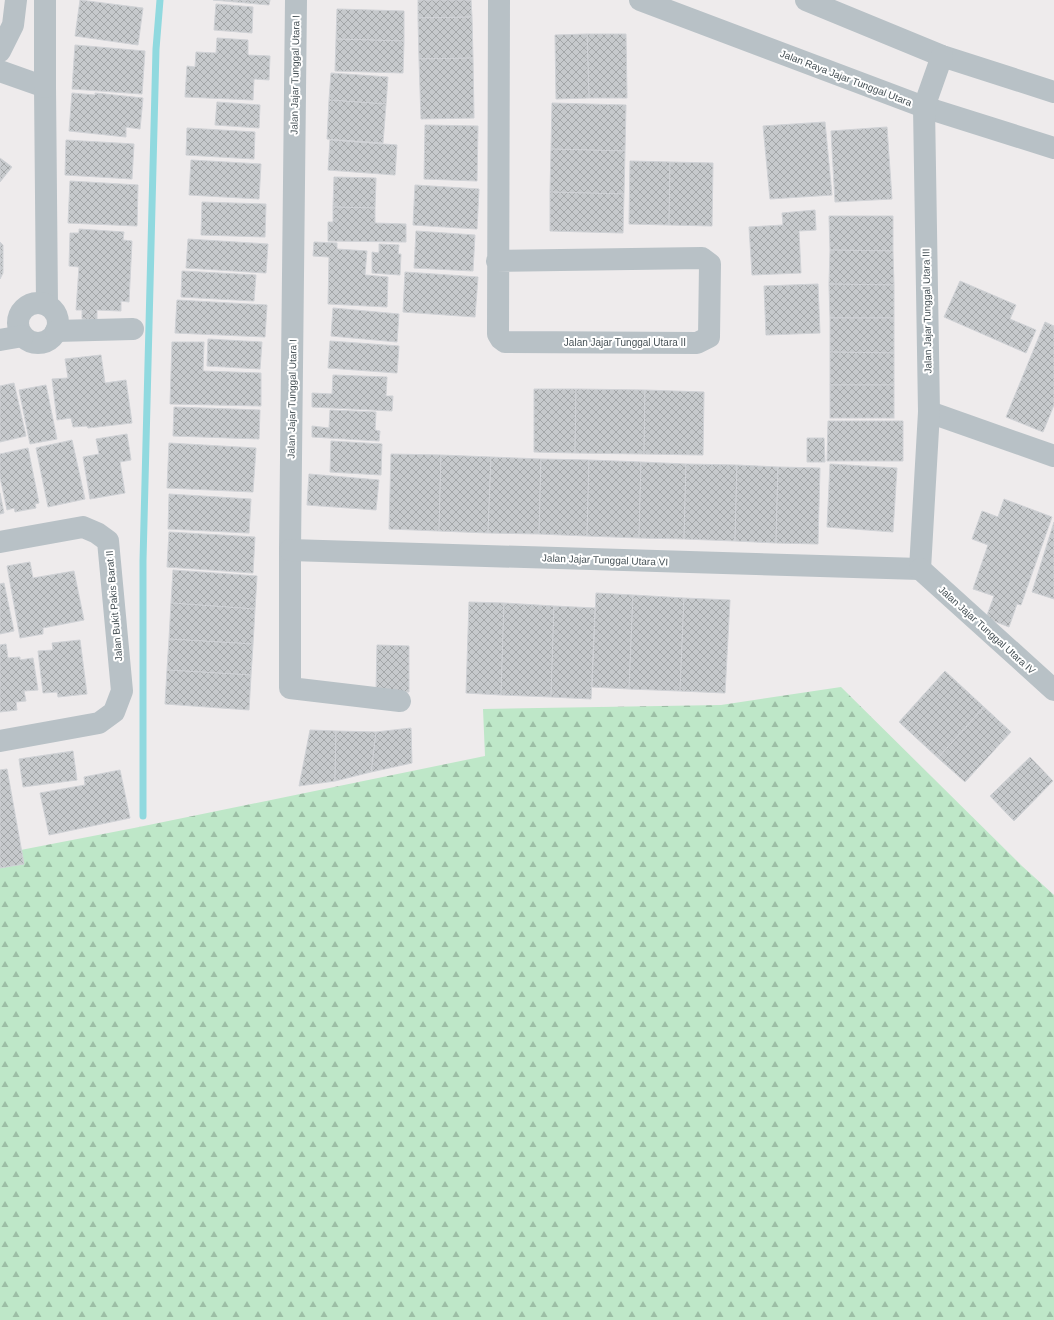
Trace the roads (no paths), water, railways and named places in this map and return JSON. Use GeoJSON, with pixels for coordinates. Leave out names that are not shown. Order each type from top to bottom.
{"type":"FeatureCollection","features":[{"type":"Feature","properties":{"kind":"street"},"geometry":{"type":"LineString","coordinates":[[0,51],[13,25],[16,0]]}},
{"type":"Feature","properties":{"kind":"street"},"geometry":{"type":"LineString","coordinates":[[45,0],[47,304]]}},
{"type":"Feature","properties":{"kind":"street","name":"Jalan Jajar Tunggal Utara I"},"geometry":{"type":"LineString","coordinates":[[296,0],[290,550],[290,688],[400,700]]}},
{"type":"Feature","properties":{"kind":"street","name":"Jalan Jajar Tunggal Utara II"},"geometry":{"type":"LineString","coordinates":[[497,261],[702,258],[710,264],[709,337],[697,343],[505,342],[501,339],[498,334],[497,261],[499,0]]}},
{"type":"Feature","properties":{"kind":"street","name":"Jalan Raya Jajar Tunggal Utara"},"geometry":{"type":"LineString","coordinates":[[640,0],[924,107],[1054,148]]}},
{"type":"Feature","properties":{"kind":"street"},"geometry":{"type":"LineString","coordinates":[[806,0],[942,56],[1054,92]]}},
{"type":"Feature","properties":{"kind":"street","name":"Jalan Jajar Tunggal Utara III"},"geometry":{"type":"LineString","coordinates":[[920,569],[929,412],[924,107],[942,56]]}},
{"type":"Feature","properties":{"kind":"street"},"geometry":{"type":"LineString","coordinates":[[0,71],[45,87]]}},
{"type":"Feature","properties":{"kind":"street"},"geometry":{"type":"LineString","coordinates":[[31,304],[47,304],[53,309],[57,316],[58,324],[52,337],[37,343],[23,336],[19,329],[18,322],[20,314],[31,304]]}},
{"type":"Feature","properties":{"kind":"street"},"geometry":{"type":"LineString","coordinates":[[56,331],[133,329]]}},
{"type":"Feature","properties":{"kind":"street"},"geometry":{"type":"LineString","coordinates":[[0,340],[23,336]]}},
{"type":"Feature","properties":{"kind":"street"},"geometry":{"type":"LineString","coordinates":[[929,412],[1054,456]]}},
{"type":"Feature","properties":{"kind":"street","name":"Jalan Bukit Pakis Barat II"},"geometry":{"type":"LineString","coordinates":[[0,542],[83,527],[97,533],[108,541],[122,691],[114,712],[99,723],[0,741]]}},
{"type":"Feature","properties":{"kind":"street","name":"Jalan Jajar Tunggal Utara VI"},"geometry":{"type":"LineString","coordinates":[[290,550],[920,569]]}},
{"type":"Feature","properties":{"kind":"street","name":"Jalan Jajar Tunggal Utara IV"},"geometry":{"type":"LineString","coordinates":[[920,569],[1054,690]]}},
{"type":"Feature","properties":{"kind":"waterway"},"geometry":{"type":"LineString","coordinates":[[143,816],[143,561],[156,49],[160,0]]}}]}
